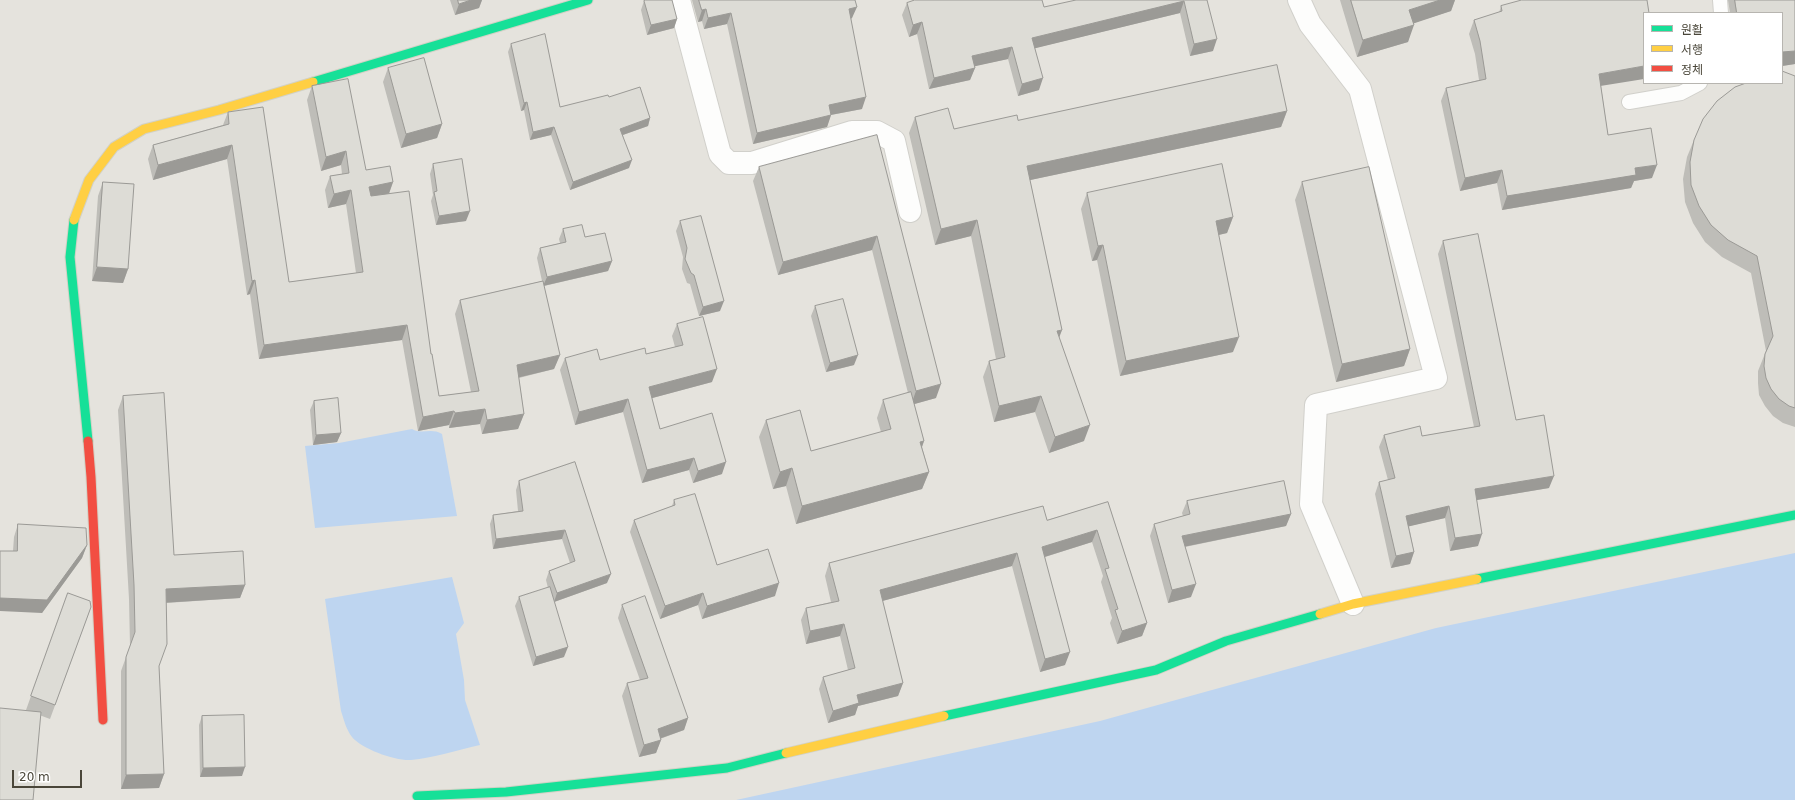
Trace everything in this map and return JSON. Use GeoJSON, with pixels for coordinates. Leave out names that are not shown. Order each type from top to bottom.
{"type":"FeatureCollection","features":[{"type":"Feature","properties":{"kind":"street"},"geometry":{"type":"LineString","coordinates":[[103,720],[91,477],[70,257],[74,218],[89,180],[114,147],[144,129],[219,110],[588,0]]}},
{"type":"Feature","properties":{"kind":"street"},"geometry":{"type":"LineString","coordinates":[[679,0],[720,154],[729,163],[752,163],[852,132],[877,132],[894,141],[910,211]]}},
{"type":"Feature","properties":{"kind":"street"},"geometry":{"type":"LineString","coordinates":[[1299,0],[1310,24],[1360,88],[1436,378],[1316,405],[1311,504],[1353,604]]}},
{"type":"Feature","properties":{"kind":"street"},"geometry":{"type":"LineString","coordinates":[[417,796],[506,792],[727,768],[906,724],[1156,670],[1226,641],[1353,604],[1795,515]]}},
{"type":"Feature","properties":{"kind":"lane"},"geometry":{"type":"LineString","coordinates":[[1720,0],[1721,12]]}},
{"type":"Feature","properties":{"kind":"lane"},"geometry":{"type":"LineString","coordinates":[[1629,102],[1681,93],[1698,84]]}},
{"type":"Feature","properties":{"kind":"shaded area"},"geometry":{"type":"Polygon","coordinates":[[[0,0],[1795,0],[1795,660],[865,800],[0,800],[0,0]]]}},
{"type":"Feature","properties":{"kind":"water"},"geometry":{"type":"Polygon","coordinates":[[[412,429],[416,431],[434,431],[442,434],[457,516],[315,528],[305,446],[339,443],[412,429]]]}},
{"type":"Feature","properties":{"kind":"water"},"geometry":{"type":"Polygon","coordinates":[[[1795,553],[1795,800],[736,800],[1100,721],[1436,628],[1795,553]]]}},
{"type":"Feature","properties":{"kind":"water"},"geometry":{"type":"Polygon","coordinates":[[[452,577],[464,623],[456,634],[464,680],[465,700],[480,745],[436,756],[411,760],[396,759],[371,750],[363,746],[352,737],[341,711],[325,599],[452,577]]]}},
{"type":"Feature","properties":{"kind":"building"},"geometry":{"type":"Polygon","coordinates":[[[458,0],[471,0],[459,4],[458,0]]]}},
{"type":"Feature","properties":{"kind":"building"},"geometry":{"type":"Polygon","coordinates":[[[672,0],[677,19],[651,25],[644,1],[672,0]]]}},
{"type":"Feature","properties":{"kind":"building"},"geometry":{"type":"Polygon","coordinates":[[[699,0],[855,0],[857,7],[849,9],[866,97],[829,105],[831,115],[757,133],[731,13],[708,18],[706,9],[702,10],[699,0]]]}},
{"type":"Feature","properties":{"kind":"building"},"geometry":{"type":"Polygon","coordinates":[[[915,0],[1042,0],[1044,7],[1076,0],[1207,0],[1217,39],[1194,44],[1184,1],[1032,38],[1043,78],[1022,84],[1012,47],[972,56],[975,68],[934,78],[922,22],[913,25],[907,3],[915,0]]]}},
{"type":"Feature","properties":{"kind":"building"},"geometry":{"type":"Polygon","coordinates":[[[1351,0],[1440,0],[1409,10],[1414,25],[1363,40],[1351,0]]]}},
{"type":"Feature","properties":{"kind":"building"},"geometry":{"type":"Polygon","coordinates":[[[1522,0],[1647,0],[1649,12],[1643,12],[1643,66],[1599,74],[1608,135],[1651,128],[1657,165],[1635,168],[1636,175],[1507,196],[1502,170],[1465,178],[1446,88],[1486,79],[1480,41],[1474,20],[1502,11],[1501,6],[1522,0]]]}},
{"type":"Feature","properties":{"kind":"building"},"geometry":{"type":"Polygon","coordinates":[[[1735,0],[1795,0],[1795,51],[1783,52],[1783,12],[1737,12],[1735,0]]]}},
{"type":"Feature","properties":{"kind":"building"},"geometry":{"type":"Polygon","coordinates":[[[545,34],[560,107],[608,95],[609,97],[640,87],[650,118],[620,129],[632,160],[573,182],[554,127],[533,132],[527,102],[524,103],[511,44],[545,34]]]}},
{"type":"Feature","properties":{"kind":"building"},"geometry":{"type":"Polygon","coordinates":[[[424,58],[442,124],[406,134],[388,68],[424,58]]]}},
{"type":"Feature","properties":{"kind":"building"},"geometry":{"type":"Polygon","coordinates":[[[1277,65],[1287,111],[1027,166],[1062,330],[1057,331],[1090,425],[1055,437],[1041,396],[999,406],[989,361],[1005,357],[977,220],[941,229],[915,117],[948,108],[954,129],[1017,115],[1018,120],[1277,65]]]}},
{"type":"Feature","properties":{"kind":"building"},"geometry":{"type":"Polygon","coordinates":[[[1783,71],[1795,76],[1795,408],[1779,399],[1771,389],[1766,378],[1764,366],[1765,354],[1773,336],[1757,256],[1728,240],[1711,225],[1699,206],[1691,185],[1690,162],[1694,140],[1703,119],[1717,101],[1735,87],[1743,84],[1783,84],[1783,71]]]}},
{"type":"Feature","properties":{"kind":"building"},"geometry":{"type":"Polygon","coordinates":[[[348,79],[366,170],[390,166],[393,182],[369,187],[371,196],[409,191],[431,354],[439,396],[479,391],[460,300],[543,281],[560,355],[517,365],[524,414],[487,420],[485,409],[455,413],[454,411],[423,417],[407,325],[264,345],[255,280],[252,281],[232,145],[158,165],[153,145],[229,124],[228,112],[263,107],[289,282],[363,272],[351,190],[334,194],[330,176],[349,173],[346,151],[326,157],[312,86],[348,79]]]}},
{"type":"Feature","properties":{"kind":"building"},"geometry":{"type":"Polygon","coordinates":[[[877,135],[941,384],[916,391],[877,236],[783,262],[759,167],[877,135]]]}},
{"type":"Feature","properties":{"kind":"building"},"geometry":{"type":"Polygon","coordinates":[[[462,159],[470,211],[439,216],[434,192],[437,191],[433,164],[462,159]]]}},
{"type":"Feature","properties":{"kind":"building"},"geometry":{"type":"Polygon","coordinates":[[[1222,164],[1233,217],[1216,221],[1239,337],[1126,361],[1103,245],[1098,246],[1087,193],[1222,164]]]}},
{"type":"Feature","properties":{"kind":"building"},"geometry":{"type":"Polygon","coordinates":[[[1369,167],[1410,349],[1342,364],[1302,182],[1369,167]]]}},
{"type":"Feature","properties":{"kind":"building"},"geometry":{"type":"Polygon","coordinates":[[[103,182],[134,184],[128,269],[97,267],[103,182]]]}},
{"type":"Feature","properties":{"kind":"building"},"geometry":{"type":"Polygon","coordinates":[[[701,216],[724,301],[703,307],[694,275],[691,273],[685,259],[687,248],[680,221],[701,216]]]}},
{"type":"Feature","properties":{"kind":"building"},"geometry":{"type":"Polygon","coordinates":[[[582,225],[585,237],[605,233],[612,261],[547,277],[540,248],[566,242],[563,229],[582,225]]]}},
{"type":"Feature","properties":{"kind":"building"},"geometry":{"type":"Polygon","coordinates":[[[1478,234],[1516,420],[1544,415],[1554,476],[1475,489],[1482,534],[1455,538],[1449,506],[1406,516],[1414,552],[1396,556],[1379,482],[1395,478],[1384,435],[1420,426],[1422,436],[1480,426],[1443,241],[1478,234]]]}},
{"type":"Feature","properties":{"kind":"building"},"geometry":{"type":"Polygon","coordinates":[[[843,299],[858,355],[830,363],[815,306],[843,299]]]}},
{"type":"Feature","properties":{"kind":"building"},"geometry":{"type":"Polygon","coordinates":[[[703,317],[717,369],[649,387],[660,429],[712,413],[726,462],[698,471],[694,458],[647,470],[628,399],[579,412],[565,358],[597,349],[600,360],[645,348],[646,354],[683,345],[677,324],[703,317]]]}},
{"type":"Feature","properties":{"kind":"building"},"geometry":{"type":"Polygon","coordinates":[[[911,392],[924,441],[920,442],[929,472],[802,506],[792,468],[780,472],[766,420],[800,410],[811,451],[891,429],[883,400],[911,392]]]}},
{"type":"Feature","properties":{"kind":"building"},"geometry":{"type":"Polygon","coordinates":[[[164,393],[174,555],[243,551],[245,585],[166,589],[167,644],[159,666],[164,774],[126,775],[126,657],[135,632],[134,585],[123,396],[164,393]]]}},
{"type":"Feature","properties":{"kind":"building"},"geometry":{"type":"Polygon","coordinates":[[[338,398],[341,433],[316,435],[314,401],[338,398]]]}},
{"type":"Feature","properties":{"kind":"building"},"geometry":{"type":"Polygon","coordinates":[[[575,462],[611,574],[557,593],[549,571],[575,561],[565,530],[496,539],[493,515],[523,511],[519,481],[575,462]]]}},
{"type":"Feature","properties":{"kind":"building"},"geometry":{"type":"Polygon","coordinates":[[[1284,481],[1291,514],[1182,536],[1196,584],[1172,590],[1154,524],[1190,514],[1187,501],[1284,481]]]}},
{"type":"Feature","properties":{"kind":"building"},"geometry":{"type":"Polygon","coordinates":[[[695,494],[717,565],[768,549],[779,583],[707,606],[703,593],[665,606],[634,520],[675,505],[674,500],[695,494]]]}},
{"type":"Feature","properties":{"kind":"building"},"geometry":{"type":"Polygon","coordinates":[[[1108,502],[1147,623],[1122,631],[1115,610],[1118,609],[1105,569],[1109,568],[1097,530],[1042,547],[1070,652],[1045,659],[1017,553],[880,590],[903,683],[857,695],[859,703],[833,711],[823,677],[855,668],[844,624],[810,631],[806,608],[839,601],[829,563],[1043,506],[1047,520],[1108,502]]]}},
{"type":"Feature","properties":{"kind":"building"},"geometry":{"type":"Polygon","coordinates":[[[18,524],[86,528],[87,545],[47,600],[0,598],[0,551],[17,551],[18,524]]]}},
{"type":"Feature","properties":{"kind":"building"},"geometry":{"type":"Polygon","coordinates":[[[550,587],[568,647],[536,657],[519,597],[550,587]]]}},
{"type":"Feature","properties":{"kind":"building"},"geometry":{"type":"Polygon","coordinates":[[[68,593],[90,601],[91,607],[55,705],[31,696],[68,593]]]}},
{"type":"Feature","properties":{"kind":"building"},"geometry":{"type":"Polygon","coordinates":[[[645,596],[688,718],[658,729],[661,740],[644,745],[627,683],[648,678],[622,605],[645,596]]]}},
{"type":"Feature","properties":{"kind":"building"},"geometry":{"type":"Polygon","coordinates":[[[0,708],[41,712],[33,800],[0,800],[0,708]]]}},
{"type":"Feature","properties":{"kind":"building"},"geometry":{"type":"Polygon","coordinates":[[[244,715],[245,767],[203,768],[202,716],[244,715]]]}},
{"type":"Feature","properties":{"kind":"traffic: fast"},"geometry":{"type":"LineString","coordinates":[[313,82],[588,0]]}},
{"type":"Feature","properties":{"kind":"traffic: fast"},"geometry":{"type":"LineString","coordinates":[[74,220],[70,257],[88,441]]}},
{"type":"Feature","properties":{"kind":"traffic: fast"},"geometry":{"type":"LineString","coordinates":[[1477,579],[1795,515]]}},
{"type":"Feature","properties":{"kind":"traffic: fast"},"geometry":{"type":"LineString","coordinates":[[944,716],[1156,670],[1226,641],[1320,614]]}},
{"type":"Feature","properties":{"kind":"traffic: fast"},"geometry":{"type":"LineString","coordinates":[[417,796],[506,792],[727,768],[786,753]]}},
{"type":"Feature","properties":{"kind":"traffic: slow"},"geometry":{"type":"LineString","coordinates":[[74,220],[89,180],[114,147],[144,129],[219,110],[313,82]]}},
{"type":"Feature","properties":{"kind":"traffic: slow"},"geometry":{"type":"LineString","coordinates":[[1320,614],[1353,604],[1477,579]]}},
{"type":"Feature","properties":{"kind":"traffic: slow"},"geometry":{"type":"LineString","coordinates":[[786,753],[944,716]]}},
{"type":"Feature","properties":{"kind":"traffic: jam"},"geometry":{"type":"LineString","coordinates":[[88,441],[103,720]]}}]}
